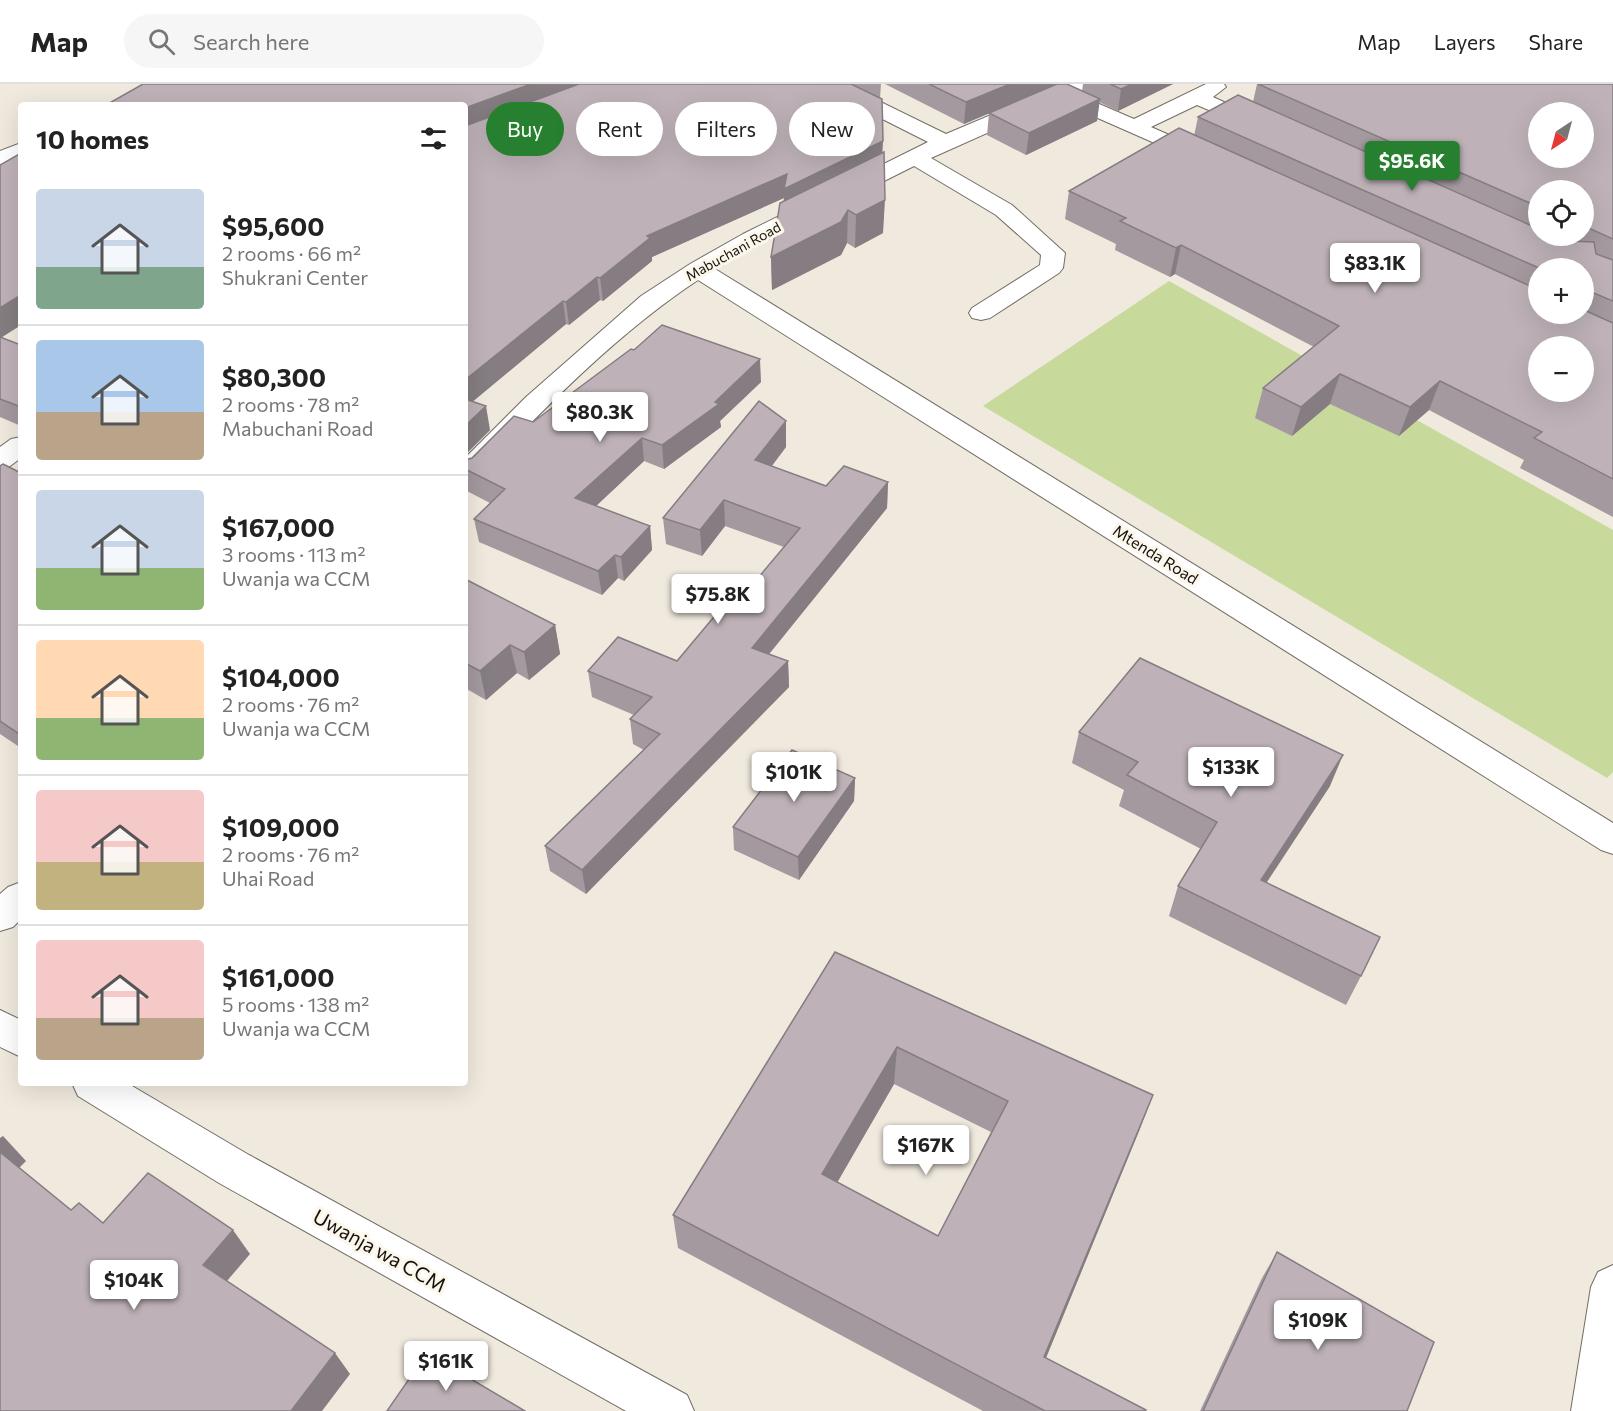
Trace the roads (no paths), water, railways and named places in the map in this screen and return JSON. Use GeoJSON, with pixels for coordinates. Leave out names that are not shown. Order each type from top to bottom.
{"type":"FeatureCollection","features":[{"type":"Feature","properties":{"kind":"street"},"geometry":{"type":"LineString","coordinates":[[828,84],[945,142]]}},
{"type":"Feature","properties":{"kind":"street"},"geometry":{"type":"LineString","coordinates":[[1135,127],[1222,84]]}},
{"type":"Feature","properties":{"kind":"street"},"geometry":{"type":"LineString","coordinates":[[1071,89],[1135,127],[1222,167]]}},
{"type":"Feature","properties":{"kind":"street","name":"Mabuchani Road"},"geometry":{"type":"LineString","coordinates":[[468,471],[535,404],[650,301],[698,269],[751,239],[945,142],[1071,89]]}},
{"type":"Feature","properties":{"kind":"street"},"geometry":{"type":"LineString","coordinates":[[1197,97],[1273,132]]}},
{"type":"Feature","properties":{"kind":"street"},"geometry":{"type":"LineString","coordinates":[[0,159],[18,150]]}},
{"type":"Feature","properties":{"kind":"street"},"geometry":{"type":"LineString","coordinates":[[915,157],[1004,210],[1053,253],[1051,268],[981,313]]}},
{"type":"Feature","properties":{"kind":"street","name":"Mtenda Road"},"geometry":{"type":"LineString","coordinates":[[698,269],[1613,840]]}},
{"type":"Feature","properties":{"kind":"street"},"geometry":{"type":"LineString","coordinates":[[0,460],[18,447]]}},
{"type":"Feature","properties":{"kind":"street"},"geometry":{"type":"LineString","coordinates":[[0,916],[18,900]]}},
{"type":"Feature","properties":{"kind":"street"},"geometry":{"type":"LineString","coordinates":[[0,1027],[18,1038]]}},
{"type":"Feature","properties":{"kind":"street","name":"Uwanja wa CCM"},"geometry":{"type":"LineString","coordinates":[[97,1086],[234,1169],[671,1411]]}},
{"type":"Feature","properties":{"kind":"street"},"geometry":{"type":"LineString","coordinates":[[1594,1411],[1613,1287]]}}]}
